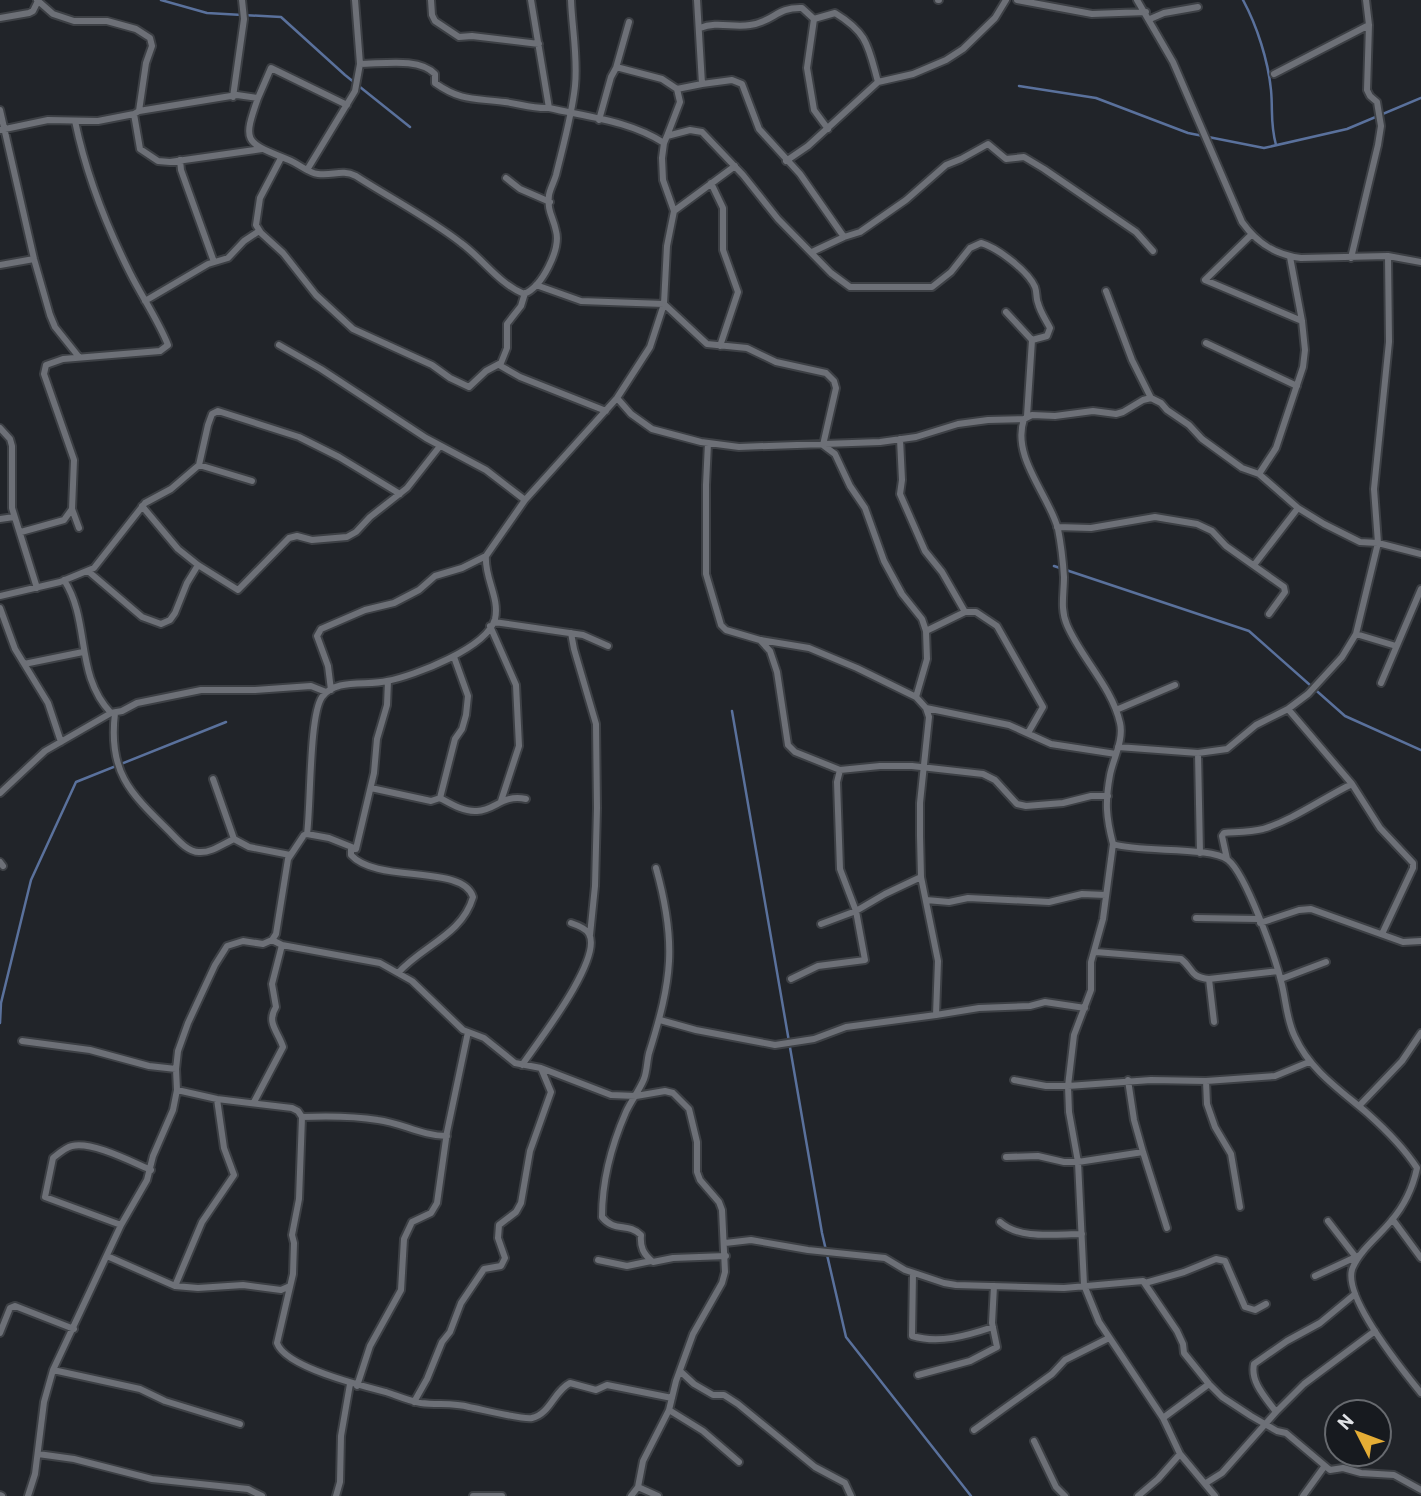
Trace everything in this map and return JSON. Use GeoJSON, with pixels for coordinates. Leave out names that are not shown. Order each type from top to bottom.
{"type":"FeatureCollection","features":[{"type":"Feature","properties":{"kind":"street"},"geometry":{"type":"LineString","coordinates":[[0,18],[29,13],[33,11],[37,0],[52,14],[74,21],[107,21],[136,29],[150,38],[152,46],[136,113],[140,149],[158,161],[262,149]]}},
{"type":"Feature","properties":{"kind":"street"},"geometry":{"type":"LineString","coordinates":[[233,97],[243,15],[242,0]]}},
{"type":"Feature","properties":{"kind":"street"},"geometry":{"type":"LineString","coordinates":[[307,170],[355,91],[360,64],[355,0]]}},
{"type":"Feature","properties":{"kind":"street"},"geometry":{"type":"LineString","coordinates":[[431,0],[435,21],[459,37],[472,36],[538,44]]}},
{"type":"Feature","properties":{"kind":"street"},"geometry":{"type":"LineString","coordinates":[[531,0],[550,108]]}},
{"type":"Feature","properties":{"kind":"street"},"geometry":{"type":"LineString","coordinates":[[281,158],[260,198],[255,219],[259,231],[283,253],[316,295],[353,329],[432,365],[469,387],[486,371],[499,365],[507,348],[507,324],[521,306],[525,293],[536,285],[552,262],[557,233],[548,211],[549,194],[553,188],[575,86],[576,54],[571,0]]}},
{"type":"Feature","properties":{"kind":"street"},"geometry":{"type":"LineString","coordinates":[[697,0],[702,84]]}},
{"type":"Feature","properties":{"kind":"street"},"geometry":{"type":"LineString","coordinates":[[782,0],[783,8]]}},
{"type":"Feature","properties":{"kind":"street"},"geometry":{"type":"LineString","coordinates":[[786,161],[828,129],[878,82],[913,74],[954,55],[995,18],[1006,0]]}},
{"type":"Feature","properties":{"kind":"street"},"geometry":{"type":"LineString","coordinates":[[1017,0],[1092,13],[1146,12]]}},
{"type":"Feature","properties":{"kind":"street"},"geometry":{"type":"LineString","coordinates":[[1137,0],[1173,62],[1242,222],[1259,244],[1290,257],[1388,256],[1421,262]]}},
{"type":"Feature","properties":{"kind":"street"},"geometry":{"type":"LineString","coordinates":[[1351,258],[1381,126],[1377,102],[1367,90],[1369,25],[1366,0]]}},
{"type":"Feature","properties":{"kind":"street"},"geometry":{"type":"LineString","coordinates":[[1150,19],[1164,13],[1198,7]]}},
{"type":"Feature","properties":{"kind":"street"},"geometry":{"type":"LineString","coordinates":[[700,27],[718,24],[751,25],[764,22],[783,8],[802,8],[814,19]]}},
{"type":"Feature","properties":{"kind":"street"},"geometry":{"type":"LineString","coordinates":[[814,19],[835,13],[856,27],[865,41],[878,82]]}},
{"type":"Feature","properties":{"kind":"street"},"geometry":{"type":"LineString","coordinates":[[814,19],[807,68],[814,110],[828,129]]}},
{"type":"Feature","properties":{"kind":"street"},"geometry":{"type":"LineString","coordinates":[[599,120],[629,22]]}},
{"type":"Feature","properties":{"kind":"street"},"geometry":{"type":"LineString","coordinates":[[1274,74],[1369,25]]}},
{"type":"Feature","properties":{"kind":"street"},"geometry":{"type":"LineString","coordinates":[[360,64],[422,66],[435,74],[435,83],[444,90],[471,100],[550,108],[625,124],[665,139],[690,130],[702,132],[735,166],[778,219],[831,274],[850,287],[932,287],[951,272],[970,248],[981,243],[987,244],[1001,252],[1036,288],[1037,302],[1050,328],[1047,336],[1032,340]]}},
{"type":"Feature","properties":{"kind":"street"},"geometry":{"type":"LineString","coordinates":[[347,105],[271,68],[247,131],[250,138],[262,149],[307,170],[323,175],[345,171],[356,176],[462,243],[489,270],[514,289],[525,293]]}},
{"type":"Feature","properties":{"kind":"street"},"geometry":{"type":"LineString","coordinates":[[328,691],[328,666],[317,636],[321,629],[365,610],[394,603],[419,590],[435,576],[462,568],[486,556],[526,500],[617,398],[650,347],[664,304],[667,246],[674,211],[663,180],[662,158],[665,139],[680,102],[677,89],[662,79],[616,68]]}},
{"type":"Feature","properties":{"kind":"street"},"geometry":{"type":"LineString","coordinates":[[677,89],[732,80],[742,84],[759,129],[800,174],[844,237]]}},
{"type":"Feature","properties":{"kind":"street"},"geometry":{"type":"LineString","coordinates":[[2,130],[48,120],[98,121],[240,94],[258,98]]}},
{"type":"Feature","properties":{"kind":"street"},"geometry":{"type":"LineString","coordinates":[[0,110],[2,130],[34,259],[55,327],[79,357]]}},
{"type":"Feature","properties":{"kind":"street"},"geometry":{"type":"LineString","coordinates":[[75,121],[83,160],[120,253],[166,341],[166,349],[129,355],[79,357],[46,365],[44,374],[74,460],[72,509],[79,528]]}},
{"type":"Feature","properties":{"kind":"street"},"geometry":{"type":"LineString","coordinates":[[812,252],[860,232],[906,200],[946,165],[988,144],[1006,159],[1024,158],[1044,169],[1136,232],[1153,251]]}},
{"type":"Feature","properties":{"kind":"street"},"geometry":{"type":"LineString","coordinates":[[180,160],[181,170],[214,262]]}},
{"type":"Feature","properties":{"kind":"street"},"geometry":{"type":"LineString","coordinates":[[674,211],[735,166]]}},
{"type":"Feature","properties":{"kind":"street"},"geometry":{"type":"LineString","coordinates":[[506,178],[520,189],[550,202]]}},
{"type":"Feature","properties":{"kind":"street"},"geometry":{"type":"LineString","coordinates":[[711,183],[723,208],[723,250],[738,292],[720,346]]}},
{"type":"Feature","properties":{"kind":"street"},"geometry":{"type":"LineString","coordinates":[[145,301],[214,262],[228,258],[244,240],[259,231]]}},
{"type":"Feature","properties":{"kind":"street"},"geometry":{"type":"LineString","coordinates":[[1251,235],[1206,280],[1302,321]]}},
{"type":"Feature","properties":{"kind":"street"},"geometry":{"type":"LineString","coordinates":[[926,708],[1009,725],[1051,744],[1117,751],[1198,753],[1227,749],[1256,725],[1288,709],[1308,694],[1342,657],[1356,634],[1378,543],[1374,489],[1389,342],[1388,256]]}},
{"type":"Feature","properties":{"kind":"street"},"geometry":{"type":"LineString","coordinates":[[1259,474],[1276,448],[1297,386],[1305,350],[1290,257]]}},
{"type":"Feature","properties":{"kind":"street"},"geometry":{"type":"LineString","coordinates":[[0,265],[34,259]]}},
{"type":"Feature","properties":{"kind":"street"},"geometry":{"type":"LineString","coordinates":[[536,285],[581,301],[664,304],[707,344],[747,348],[776,362],[826,373],[834,381],[836,388],[823,445]]}},
{"type":"Feature","properties":{"kind":"street"},"geometry":{"type":"LineString","coordinates":[[1106,291],[1132,360],[1152,398],[1242,468],[1259,474],[1298,508],[1360,542],[1378,543],[1421,554]]}},
{"type":"Feature","properties":{"kind":"street"},"geometry":{"type":"LineString","coordinates":[[1006,312],[1032,340],[1026,418],[1021,430],[1033,478],[1057,527],[1063,577],[1062,609],[1066,624],[1116,710],[1121,726],[1106,817],[1113,844],[1103,919],[1096,952],[1091,962],[1091,990],[1074,1035],[1068,1086],[1069,1112],[1078,1162],[1084,1285],[1098,1322],[1163,1418],[1180,1454],[1215,1496]]}},
{"type":"Feature","properties":{"kind":"street"},"geometry":{"type":"LineString","coordinates":[[1206,343],[1297,386]]}},
{"type":"Feature","properties":{"kind":"street"},"geometry":{"type":"LineString","coordinates":[[279,345],[440,446],[486,470],[526,500]]}},
{"type":"Feature","properties":{"kind":"street"},"geometry":{"type":"LineString","coordinates":[[499,365],[520,377],[606,411]]}},
{"type":"Feature","properties":{"kind":"street"},"geometry":{"type":"LineString","coordinates":[[617,398],[631,414],[652,429],[708,443],[739,447],[823,445],[900,439],[988,419],[1093,411],[1116,414],[1152,398]]}},
{"type":"Feature","properties":{"kind":"street"},"geometry":{"type":"LineString","coordinates":[[0,596],[64,580],[88,571],[98,563],[142,506],[171,489],[199,465],[210,419],[218,411],[299,437],[339,457],[400,494]]}},
{"type":"Feature","properties":{"kind":"street"},"geometry":{"type":"LineString","coordinates":[[0,428],[10,439],[12,446],[10,488],[13,517],[37,588]]}},
{"type":"Feature","properties":{"kind":"street"},"geometry":{"type":"LineString","coordinates":[[900,439],[900,494],[925,551],[942,572],[965,612]]}},
{"type":"Feature","properties":{"kind":"street"},"geometry":{"type":"LineString","coordinates":[[708,443],[705,485],[706,574],[721,625],[736,634],[809,648],[858,668],[916,697],[926,708],[929,717],[920,803],[921,877],[938,961],[936,1014]]}},
{"type":"Feature","properties":{"kind":"street"},"geometry":{"type":"LineString","coordinates":[[823,445],[835,454],[850,486],[865,508],[884,561],[902,594],[922,619],[926,631],[927,659],[916,697]]}},
{"type":"Feature","properties":{"kind":"street"},"geometry":{"type":"LineString","coordinates":[[142,506],[178,549],[238,590],[289,538],[297,536],[312,540],[347,537],[356,532],[370,517],[400,494],[440,446]]}},
{"type":"Feature","properties":{"kind":"street"},"geometry":{"type":"LineString","coordinates":[[199,465],[252,481]]}},
{"type":"Feature","properties":{"kind":"street"},"geometry":{"type":"LineString","coordinates":[[1254,565],[1298,508]]}},
{"type":"Feature","properties":{"kind":"street"},"geometry":{"type":"LineString","coordinates":[[20,532],[64,520],[72,509]]}},
{"type":"Feature","properties":{"kind":"street"},"geometry":{"type":"LineString","coordinates":[[0,519],[13,517]]}},
{"type":"Feature","properties":{"kind":"street"},"geometry":{"type":"LineString","coordinates":[[1057,527],[1091,528],[1155,517],[1187,522],[1212,531],[1226,546],[1286,590],[1269,614]]}},
{"type":"Feature","properties":{"kind":"street"},"geometry":{"type":"LineString","coordinates":[[486,556],[485,567],[494,595],[492,624],[516,685],[519,746],[501,801]]}},
{"type":"Feature","properties":{"kind":"street"},"geometry":{"type":"LineString","coordinates":[[88,571],[142,617],[161,624],[170,620],[198,565]]}},
{"type":"Feature","properties":{"kind":"street"},"geometry":{"type":"LineString","coordinates":[[64,580],[81,622],[83,652],[90,678],[113,713],[112,735],[117,766],[124,779],[144,807],[180,842],[194,851],[209,851],[234,839]]}},
{"type":"Feature","properties":{"kind":"street"},"geometry":{"type":"LineString","coordinates":[[1381,683],[1421,589]]}},
{"type":"Feature","properties":{"kind":"street"},"geometry":{"type":"LineString","coordinates":[[0,608],[15,649],[48,703],[61,742]]}},
{"type":"Feature","properties":{"kind":"street"},"geometry":{"type":"LineString","coordinates":[[926,631],[965,612],[976,612],[997,626],[1042,703],[1042,712],[1028,733]]}},
{"type":"Feature","properties":{"kind":"street"},"geometry":{"type":"LineString","coordinates":[[28,1496],[38,1454],[44,1402],[53,1370],[121,1225],[151,1170],[153,1156],[173,1110],[177,1090],[178,1051],[188,1023],[215,965],[227,947],[243,941],[263,944],[272,940],[276,934],[290,855],[307,834],[315,724],[320,699],[334,687],[388,681],[450,660],[492,624],[571,633],[608,646]]}},
{"type":"Feature","properties":{"kind":"street"},"geometry":{"type":"LineString","coordinates":[[522,1065],[579,980],[592,946],[590,935],[595,886],[597,808],[596,724],[573,649],[571,633]]}},
{"type":"Feature","properties":{"kind":"street"},"geometry":{"type":"LineString","coordinates":[[1356,634],[1396,646]]}},
{"type":"Feature","properties":{"kind":"street"},"geometry":{"type":"LineString","coordinates":[[760,640],[774,659],[788,745],[795,752],[840,770],[880,766],[982,774],[995,780],[1017,804],[1026,806],[1108,796]]}},
{"type":"Feature","properties":{"kind":"street"},"geometry":{"type":"LineString","coordinates":[[24,664],[83,652]]}},
{"type":"Feature","properties":{"kind":"street"},"geometry":{"type":"LineString","coordinates":[[371,788],[432,801],[440,798],[455,739],[462,729],[466,715],[468,696],[454,657]]}},
{"type":"Feature","properties":{"kind":"street"},"geometry":{"type":"LineString","coordinates":[[356,849],[371,788],[377,739],[387,705],[388,681]]}},
{"type":"Feature","properties":{"kind":"street"},"geometry":{"type":"LineString","coordinates":[[1116,710],[1174,685]]}},
{"type":"Feature","properties":{"kind":"street"},"geometry":{"type":"LineString","coordinates":[[0,793],[45,751],[113,713],[137,703],[201,690],[312,686],[328,691]]}},
{"type":"Feature","properties":{"kind":"street"},"geometry":{"type":"LineString","coordinates":[[1288,709],[1352,784],[1380,828],[1413,863],[1382,934]]}},
{"type":"Feature","properties":{"kind":"street"},"geometry":{"type":"LineString","coordinates":[[1198,753],[1200,853]]}},
{"type":"Feature","properties":{"kind":"street"},"geometry":{"type":"LineString","coordinates":[[790,979],[818,966],[865,960],[856,911],[840,869],[837,782],[840,770]]}},
{"type":"Feature","properties":{"kind":"street"},"geometry":{"type":"LineString","coordinates":[[213,779],[234,839],[249,848],[290,855]]}},
{"type":"Feature","properties":{"kind":"street"},"geometry":{"type":"LineString","coordinates":[[1315,1276],[1357,1256],[1393,1220],[1419,1169],[1394,1140],[1309,1062],[1294,1036],[1279,975],[1245,885],[1227,859],[1222,836],[1224,833],[1262,829],[1294,816],[1352,784]]}},
{"type":"Feature","properties":{"kind":"street"},"geometry":{"type":"LineString","coordinates":[[440,798],[458,808],[477,811],[510,798],[526,799]]}},
{"type":"Feature","properties":{"kind":"street"},"geometry":{"type":"LineString","coordinates":[[307,834],[343,842],[356,849]]}},
{"type":"Feature","properties":{"kind":"street"},"geometry":{"type":"LineString","coordinates":[[1113,844],[1218,855],[1227,859]]}},
{"type":"Feature","properties":{"kind":"street"},"geometry":{"type":"LineString","coordinates":[[356,849],[351,849],[351,855],[367,867],[450,879],[473,893],[464,919],[398,973]]}},
{"type":"Feature","properties":{"kind":"street"},"geometry":{"type":"LineString","coordinates":[[653,1262],[645,1255],[640,1244],[641,1235],[636,1230],[609,1225],[602,1217],[602,1204],[611,1154],[627,1110],[645,1076],[669,977],[671,942],[666,903],[656,868]]}},
{"type":"Feature","properties":{"kind":"street"},"geometry":{"type":"LineString","coordinates":[[821,925],[856,911],[921,877]]}},
{"type":"Feature","properties":{"kind":"street"},"geometry":{"type":"LineString","coordinates":[[926,901],[949,902],[968,898],[1049,902],[1082,894],[1106,895]]}},
{"type":"Feature","properties":{"kind":"street"},"geometry":{"type":"LineString","coordinates":[[1196,918],[1259,921],[1311,909],[1403,942],[1421,942]]}},
{"type":"Feature","properties":{"kind":"street"},"geometry":{"type":"LineString","coordinates":[[571,923],[590,935]]}},
{"type":"Feature","properties":{"kind":"street"},"geometry":{"type":"LineString","coordinates":[[272,940],[282,945],[380,963],[423,989],[463,1030],[484,1038],[515,1063],[541,1068],[611,1095],[636,1096],[665,1091],[678,1097],[689,1109],[697,1142],[697,1172],[722,1210],[721,1232],[726,1256],[722,1283],[693,1334],[670,1410],[643,1461],[638,1487],[631,1496]]}},
{"type":"Feature","properties":{"kind":"street"},"geometry":{"type":"LineString","coordinates":[[254,1102],[283,1047],[271,1022],[276,1007],[273,979],[282,945]]}},
{"type":"Feature","properties":{"kind":"street"},"geometry":{"type":"LineString","coordinates":[[1096,952],[1181,959],[1192,974],[1198,978],[1209,979],[1279,975],[1326,962]]}},
{"type":"Feature","properties":{"kind":"street"},"geometry":{"type":"LineString","coordinates":[[1209,979],[1214,1022]]}},
{"type":"Feature","properties":{"kind":"street"},"geometry":{"type":"LineString","coordinates":[[660,1020],[696,1030],[775,1045],[814,1039],[846,1027],[936,1014],[1045,1002],[1085,1008]]}},
{"type":"Feature","properties":{"kind":"street"},"geometry":{"type":"LineString","coordinates":[[336,1496],[340,1482],[341,1436],[353,1385],[370,1346],[401,1290],[404,1239],[412,1222],[431,1213],[437,1203],[447,1136],[468,1032]]}},
{"type":"Feature","properties":{"kind":"street"},"geometry":{"type":"LineString","coordinates":[[1359,1106],[1402,1061],[1421,1033]]}},
{"type":"Feature","properties":{"kind":"street"},"geometry":{"type":"LineString","coordinates":[[22,1041],[90,1050],[149,1066],[176,1069]]}},
{"type":"Feature","properties":{"kind":"street"},"geometry":{"type":"LineString","coordinates":[[1014,1080],[1046,1086],[1128,1080],[1206,1081],[1275,1076],[1309,1062]]}},
{"type":"Feature","properties":{"kind":"street"},"geometry":{"type":"LineString","coordinates":[[414,1402],[442,1342],[450,1332],[461,1303],[484,1269],[500,1266],[505,1258],[498,1238],[499,1224],[516,1212],[521,1203],[530,1151],[551,1092],[541,1068]]}},
{"type":"Feature","properties":{"kind":"street"},"geometry":{"type":"LineString","coordinates":[[1128,1080],[1134,1120],[1167,1228]]}},
{"type":"Feature","properties":{"kind":"street"},"geometry":{"type":"LineString","coordinates":[[1206,1081],[1207,1104],[1215,1127],[1231,1154],[1240,1207]]}},
{"type":"Feature","properties":{"kind":"street"},"geometry":{"type":"LineString","coordinates":[[177,1090],[217,1100],[292,1108],[299,1111],[302,1117],[299,1199],[292,1235],[294,1243],[290,1286],[277,1343],[278,1348],[297,1362],[353,1385],[414,1402],[468,1406],[484,1412],[530,1419],[543,1413],[562,1387],[570,1383],[596,1390],[607,1385],[672,1398]]}},
{"type":"Feature","properties":{"kind":"street"},"geometry":{"type":"LineString","coordinates":[[175,1286],[202,1222],[234,1175],[224,1148],[217,1100]]}},
{"type":"Feature","properties":{"kind":"street"},"geometry":{"type":"LineString","coordinates":[[302,1117],[334,1115],[381,1120],[419,1133],[447,1136]]}},
{"type":"Feature","properties":{"kind":"street"},"geometry":{"type":"LineString","coordinates":[[121,1225],[45,1197],[53,1158],[72,1146],[85,1146],[151,1170]]}},
{"type":"Feature","properties":{"kind":"street"},"geometry":{"type":"LineString","coordinates":[[1006,1157],[1038,1156],[1078,1162],[1143,1152]]}},
{"type":"Feature","properties":{"kind":"street"},"geometry":{"type":"LineString","coordinates":[[1393,1220],[1421,1258]]}},
{"type":"Feature","properties":{"kind":"street"},"geometry":{"type":"LineString","coordinates":[[1328,1221],[1357,1256]]}},
{"type":"Feature","properties":{"kind":"street"},"geometry":{"type":"LineString","coordinates":[[1000,1222],[1010,1231],[1082,1234]]}},
{"type":"Feature","properties":{"kind":"street"},"geometry":{"type":"LineString","coordinates":[[725,1243],[751,1240],[808,1250],[885,1258],[913,1273],[944,1283],[1064,1288],[1137,1280],[1145,1283],[1177,1331],[1184,1353],[1209,1384],[1230,1403],[1265,1425],[1286,1433],[1323,1466]]}},
{"type":"Feature","properties":{"kind":"street"},"geometry":{"type":"LineString","coordinates":[[107,1256],[175,1286],[198,1288],[243,1285],[281,1290],[290,1286]]}},
{"type":"Feature","properties":{"kind":"street"},"geometry":{"type":"LineString","coordinates":[[598,1261],[628,1266],[673,1258],[726,1256]]}},
{"type":"Feature","properties":{"kind":"street"},"geometry":{"type":"LineString","coordinates":[[1357,1256],[1350,1278],[1355,1294],[1375,1331],[1421,1393]]}},
{"type":"Feature","properties":{"kind":"street"},"geometry":{"type":"LineString","coordinates":[[1145,1283],[1222,1259],[1245,1307],[1255,1310],[1266,1304]]}},
{"type":"Feature","properties":{"kind":"street"},"geometry":{"type":"LineString","coordinates":[[913,1273],[912,1336],[937,1340],[973,1334],[993,1327]]}},
{"type":"Feature","properties":{"kind":"street"},"geometry":{"type":"LineString","coordinates":[[919,1375],[970,1361],[997,1347],[993,1327],[994,1286]]}},
{"type":"Feature","properties":{"kind":"street"},"geometry":{"type":"LineString","coordinates":[[1276,1412],[1256,1382],[1254,1364],[1287,1341],[1320,1323],[1355,1294]]}},
{"type":"Feature","properties":{"kind":"street"},"geometry":{"type":"LineString","coordinates":[[0,1333],[10,1308],[15,1306],[74,1329]]}},
{"type":"Feature","properties":{"kind":"street"},"geometry":{"type":"LineString","coordinates":[[1206,1483],[1222,1474],[1304,1384],[1375,1331]]}},
{"type":"Feature","properties":{"kind":"street"},"geometry":{"type":"LineString","coordinates":[[974,1430],[1052,1374],[1065,1360],[1109,1338]]}},
{"type":"Feature","properties":{"kind":"street"},"geometry":{"type":"LineString","coordinates":[[53,1370],[129,1386],[165,1401],[240,1424]]}},
{"type":"Feature","properties":{"kind":"street"},"geometry":{"type":"LineString","coordinates":[[680,1371],[713,1395],[724,1395],[738,1404],[816,1467],[845,1483],[850,1496]]}},
{"type":"Feature","properties":{"kind":"street"},"geometry":{"type":"LineString","coordinates":[[1163,1418],[1209,1384]]}},
{"type":"Feature","properties":{"kind":"street"},"geometry":{"type":"LineString","coordinates":[[670,1410],[704,1431],[738,1462]]}},
{"type":"Feature","properties":{"kind":"street"},"geometry":{"type":"LineString","coordinates":[[1034,1441],[1056,1487],[1066,1496]]}},
{"type":"Feature","properties":{"kind":"street"},"geometry":{"type":"LineString","coordinates":[[38,1454],[74,1459],[152,1479],[248,1489],[262,1496]]}},
{"type":"Feature","properties":{"kind":"street"},"geometry":{"type":"LineString","coordinates":[[1138,1496],[1158,1479],[1180,1454]]}},
{"type":"Feature","properties":{"kind":"street"},"geometry":{"type":"LineString","coordinates":[[1303,1496],[1323,1468]]}},
{"type":"Feature","properties":{"kind":"street"},"geometry":{"type":"LineString","coordinates":[[1326,1468],[1394,1475],[1421,1490]]}},
{"type":"Feature","properties":{"kind":"street"},"geometry":{"type":"LineString","coordinates":[[638,1487],[658,1496]]}},
{"type":"Feature","properties":{"kind":"street"},"geometry":{"type":"LineString","coordinates":[[473,1496],[502,1496]]}},
{"type":"Feature","properties":{"kind":"waterway"},"geometry":{"type":"LineString","coordinates":[[161,0],[207,13],[281,17],[345,75],[410,127]]}},
{"type":"Feature","properties":{"kind":"waterway"},"geometry":{"type":"LineString","coordinates":[[1243,0],[1265,55],[1276,145]]}},
{"type":"Feature","properties":{"kind":"waterway"},"geometry":{"type":"LineString","coordinates":[[1019,86],[1096,98],[1188,133],[1264,148],[1347,129],[1421,98]]}},
{"type":"Feature","properties":{"kind":"waterway"},"geometry":{"type":"LineString","coordinates":[[1054,566],[1249,631],[1345,716],[1421,750]]}},
{"type":"Feature","properties":{"kind":"waterway"},"geometry":{"type":"LineString","coordinates":[[732,711],[822,1233],[846,1337],[971,1496]]}},
{"type":"Feature","properties":{"kind":"waterway"},"geometry":{"type":"LineString","coordinates":[[0,1023],[1,1003],[31,880],[76,782],[226,722]]}}]}
